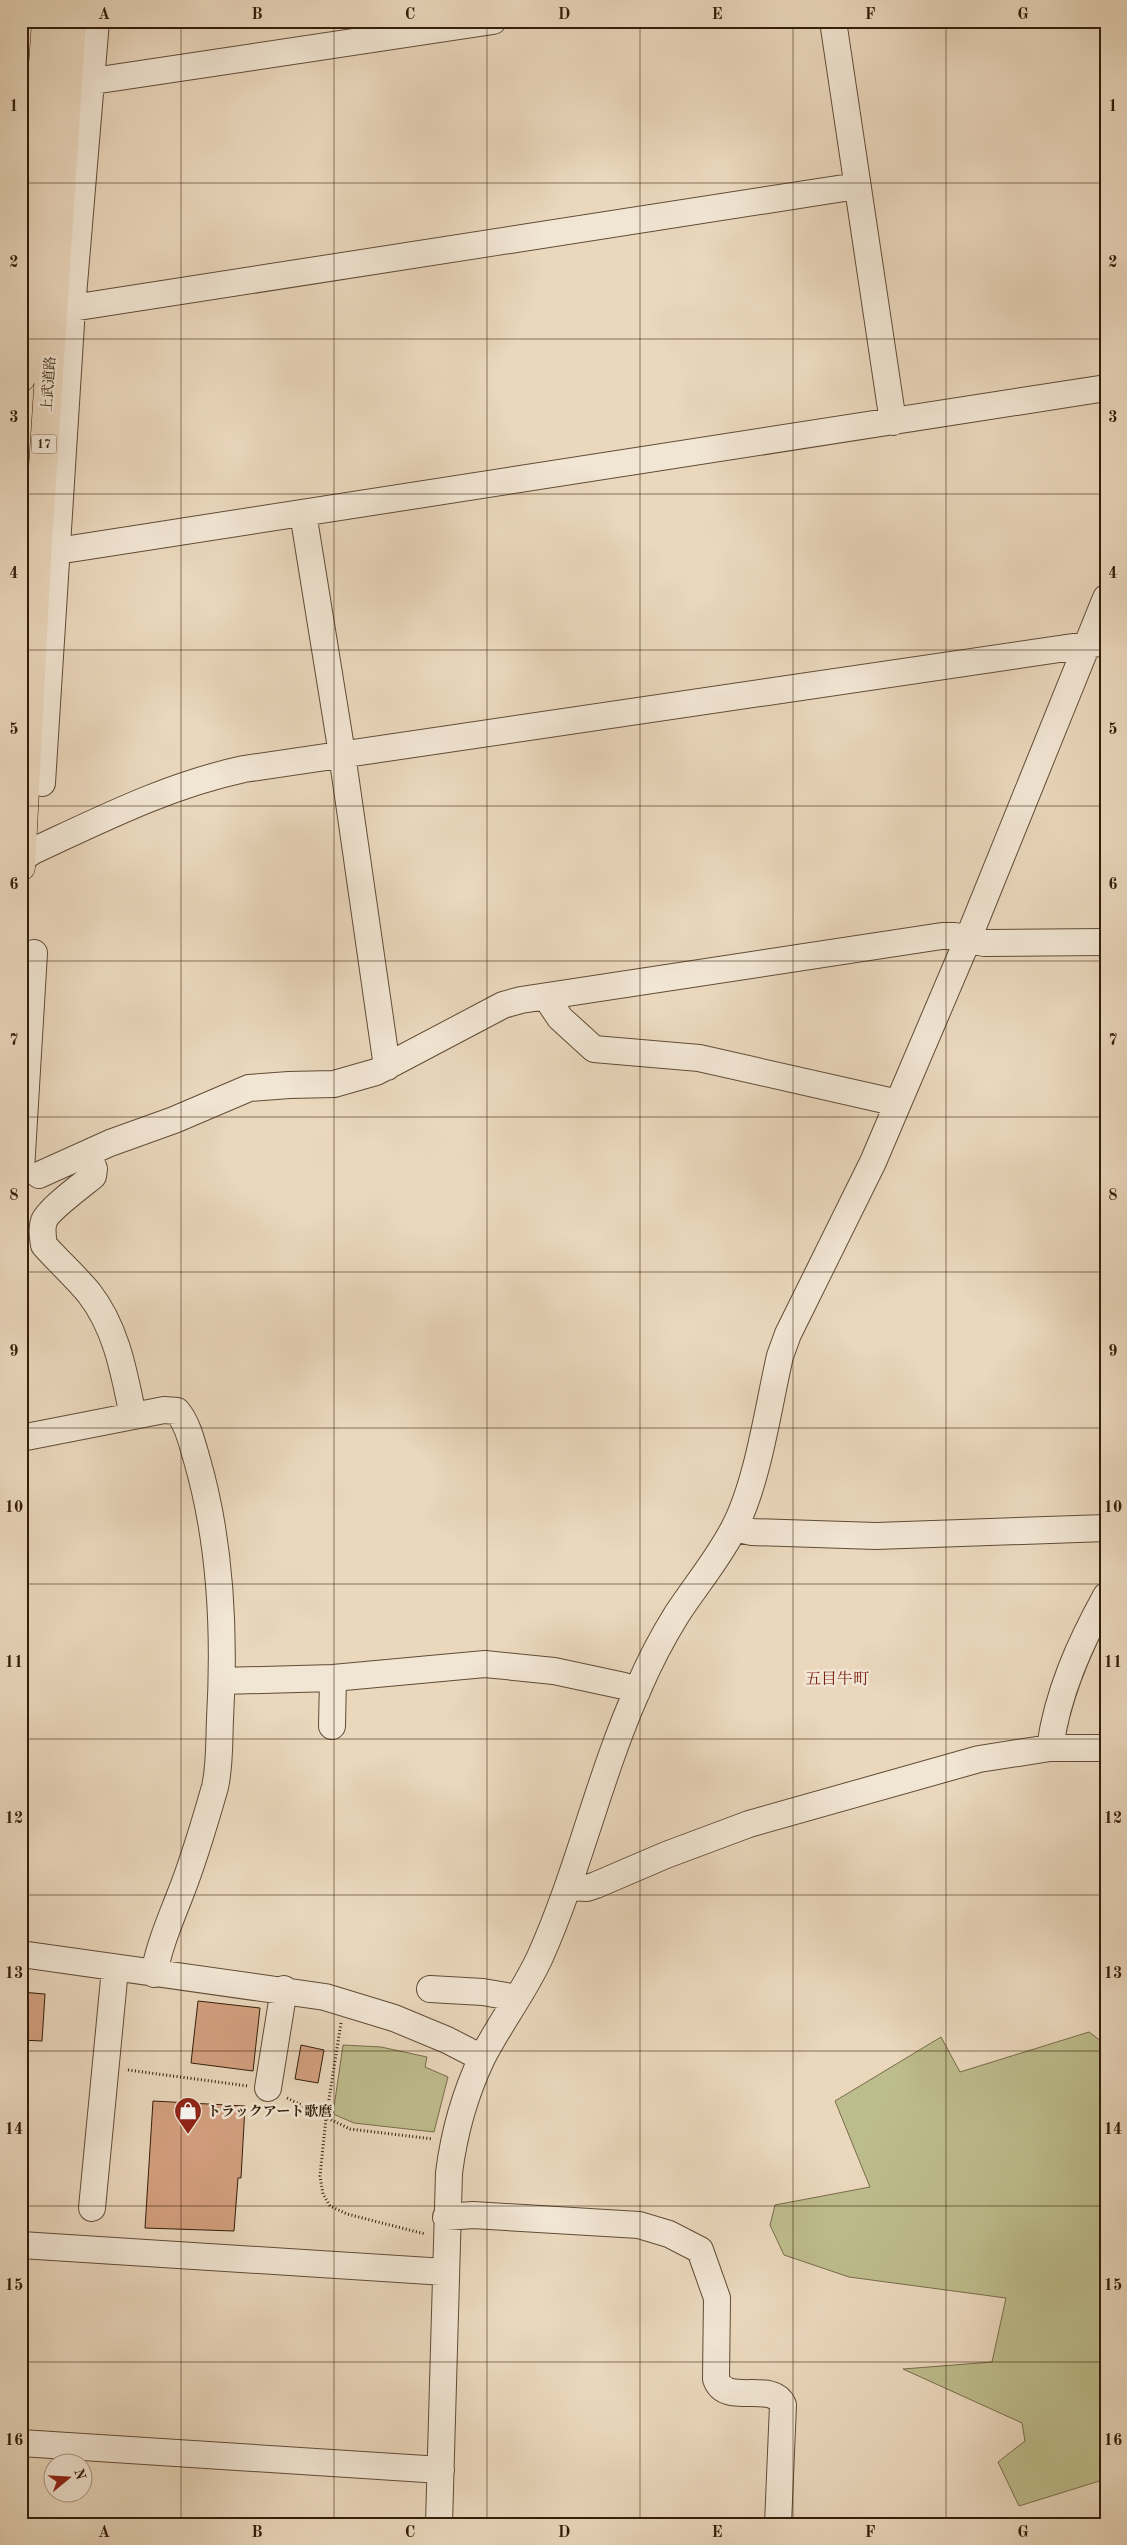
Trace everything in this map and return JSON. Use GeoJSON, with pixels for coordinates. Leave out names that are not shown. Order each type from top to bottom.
{"type":"FeatureCollection","features":[{"type":"Feature","properties":{"kind":"highway","name":"上武道路"},"geometry":{"type":"LineString","coordinates":[[21,378],[46,21]]}},
{"type":"Feature","properties":{"kind":"highway","name":"上武道路"},"geometry":{"type":"LineString","coordinates":[[21,866],[37,558],[72,21]]}},
{"type":"Feature","properties":{"kind":"street"},"geometry":{"type":"LineString","coordinates":[[42,783],[72,308],[93,82],[96,21]]}},
{"type":"Feature","properties":{"kind":"street"},"geometry":{"type":"LineString","coordinates":[[93,82],[493,21]]}},
{"type":"Feature","properties":{"kind":"street"},"geometry":{"type":"LineString","coordinates":[[833,21],[893,422]]}},
{"type":"Feature","properties":{"kind":"street"},"geometry":{"type":"LineString","coordinates":[[72,308],[857,186]]}},
{"type":"Feature","properties":{"kind":"street"},"geometry":{"type":"LineString","coordinates":[[58,548],[70,549],[1106,388]]}},
{"type":"Feature","properties":{"kind":"street"},"geometry":{"type":"LineString","coordinates":[[303,513],[342,754],[387,1067]]}},
{"type":"Feature","properties":{"kind":"street"},"geometry":{"type":"LineString","coordinates":[[439,2524],[448,2173],[456,2129],[482,2058],[539,1960],[569,1887],[599,1790],[657,1646],[734,1528],[751,1483],[780,1356],[788,1334],[873,1162],[1095,644],[1106,598]]}},
{"type":"Feature","properties":{"kind":"street"},"geometry":{"type":"LineString","coordinates":[[22,859],[32,851],[122,808],[208,777],[342,754],[1095,644]]}},
{"type":"Feature","properties":{"kind":"street"},"geometry":{"type":"LineString","coordinates":[[34,953],[23,1122],[30,1173],[88,1154],[110,1143],[174,1120],[249,1088],[289,1084],[334,1084],[387,1067],[503,1005],[942,936],[984,943],[1106,942]]}},
{"type":"Feature","properties":{"kind":"street"},"geometry":{"type":"LineString","coordinates":[[546,997],[560,1018],[594,1049],[699,1058],[898,1103]]}},
{"type":"Feature","properties":{"kind":"street"},"geometry":{"type":"LineString","coordinates":[[88,1154],[94,1169],[93,1176],[54,1209],[44,1221],[42,1234],[44,1245],[90,1295],[113,1335],[122,1365],[133,1416]]}},
{"type":"Feature","properties":{"kind":"street"},"geometry":{"type":"LineString","coordinates":[[21,1438],[133,1416],[171,1410],[177,1411],[186,1424],[202,1478],[214,1536],[220,1616],[222,1682],[215,1785],[181,1894],[157,1956],[154,1974]]}},
{"type":"Feature","properties":{"kind":"street"},"geometry":{"type":"LineString","coordinates":[[734,1528],[752,1532],[876,1536],[1106,1528]]}},
{"type":"Feature","properties":{"kind":"street"},"geometry":{"type":"LineString","coordinates":[[1050,1748],[1053,1726],[1081,1640],[1106,1596]]}},
{"type":"Feature","properties":{"kind":"street"},"geometry":{"type":"LineString","coordinates":[[222,1682],[333,1678],[485,1664],[554,1671],[624,1686],[637,1692]]}},
{"type":"Feature","properties":{"kind":"street"},"geometry":{"type":"LineString","coordinates":[[332,1726],[333,1678]]}},
{"type":"Feature","properties":{"kind":"street"},"geometry":{"type":"LineString","coordinates":[[569,1887],[587,1888],[596,1885],[703,1841],[800,1808],[979,1759],[1050,1748],[1106,1748]]}},
{"type":"Feature","properties":{"kind":"street"},"geometry":{"type":"LineString","coordinates":[[21,1954],[154,1974],[284,1989],[348,2004],[424,2030],[482,2058]]}},
{"type":"Feature","properties":{"kind":"street"},"geometry":{"type":"LineString","coordinates":[[92,2208],[115,1968]]}},
{"type":"Feature","properties":{"kind":"street"},"geometry":{"type":"LineString","coordinates":[[430,1988],[484,1992],[517,1998]]}},
{"type":"Feature","properties":{"kind":"street"},"geometry":{"type":"LineString","coordinates":[[268,2088],[284,1989]]}},
{"type":"Feature","properties":{"kind":"street"},"geometry":{"type":"LineString","coordinates":[[446,2227],[473,2216],[639,2225],[669,2234],[700,2250],[717,2298],[716,2378],[718,2385],[727,2391],[773,2395],[781,2400],[783,2405],[778,2524]]}},
{"type":"Feature","properties":{"kind":"street"},"geometry":{"type":"LineString","coordinates":[[21,2245],[445,2272]]}},
{"type":"Feature","properties":{"kind":"street"},"geometry":{"type":"LineString","coordinates":[[21,2443],[441,2470]]}},
{"type":"Feature","properties":{"kind":"path"},"geometry":{"type":"LineString","coordinates":[[348,2004],[339,2028],[326,2118],[320,2176],[322,2194],[330,2206],[347,2214],[431,2236],[446,2227]]}},
{"type":"Feature","properties":{"kind":"shaded area"},"geometry":{"type":"Polygon","coordinates":[[[1089,2032],[1106,2045],[1106,2479],[1019,2506],[998,2462],[1025,2441],[1022,2423],[903,2369],[992,2362],[1006,2298],[849,2277],[784,2255],[770,2225],[775,2205],[870,2187],[835,2101],[941,2037],[960,2072],[1089,2032]]]}},
{"type":"Feature","properties":{"kind":"shaded area"},"geometry":{"type":"Polygon","coordinates":[[[343,2045],[381,2047],[427,2057],[425,2067],[448,2077],[434,2132],[354,2123],[333,2114],[343,2045]]]}},
{"type":"Feature","properties":{"kind":"building"},"geometry":{"type":"Polygon","coordinates":[[[21,1992],[45,1994],[42,2041],[21,2040],[21,1992]]]}},
{"type":"Feature","properties":{"kind":"building"},"geometry":{"type":"Polygon","coordinates":[[[198,2001],[260,2008],[253,2071],[191,2063],[198,2001]]]}},
{"type":"Feature","properties":{"kind":"building"},"geometry":{"type":"Polygon","coordinates":[[[301,2045],[324,2050],[318,2083],[295,2079],[301,2045]]]}},
{"type":"Feature","properties":{"kind":"building"},"geometry":{"type":"Polygon","coordinates":[[[153,2101],[245,2106],[241,2178],[238,2178],[234,2231],[145,2228],[153,2101]]]}},
{"type":"Feature","properties":{"kind":"place","name":"トラックアート歌麿"},"geometry":{"type":"Point","coordinates":[188,2135]}},
{"type":"Feature","properties":{"kind":"district","name":"五目牛町"},"geometry":{"type":"Point","coordinates":[837,1678]}}]}
